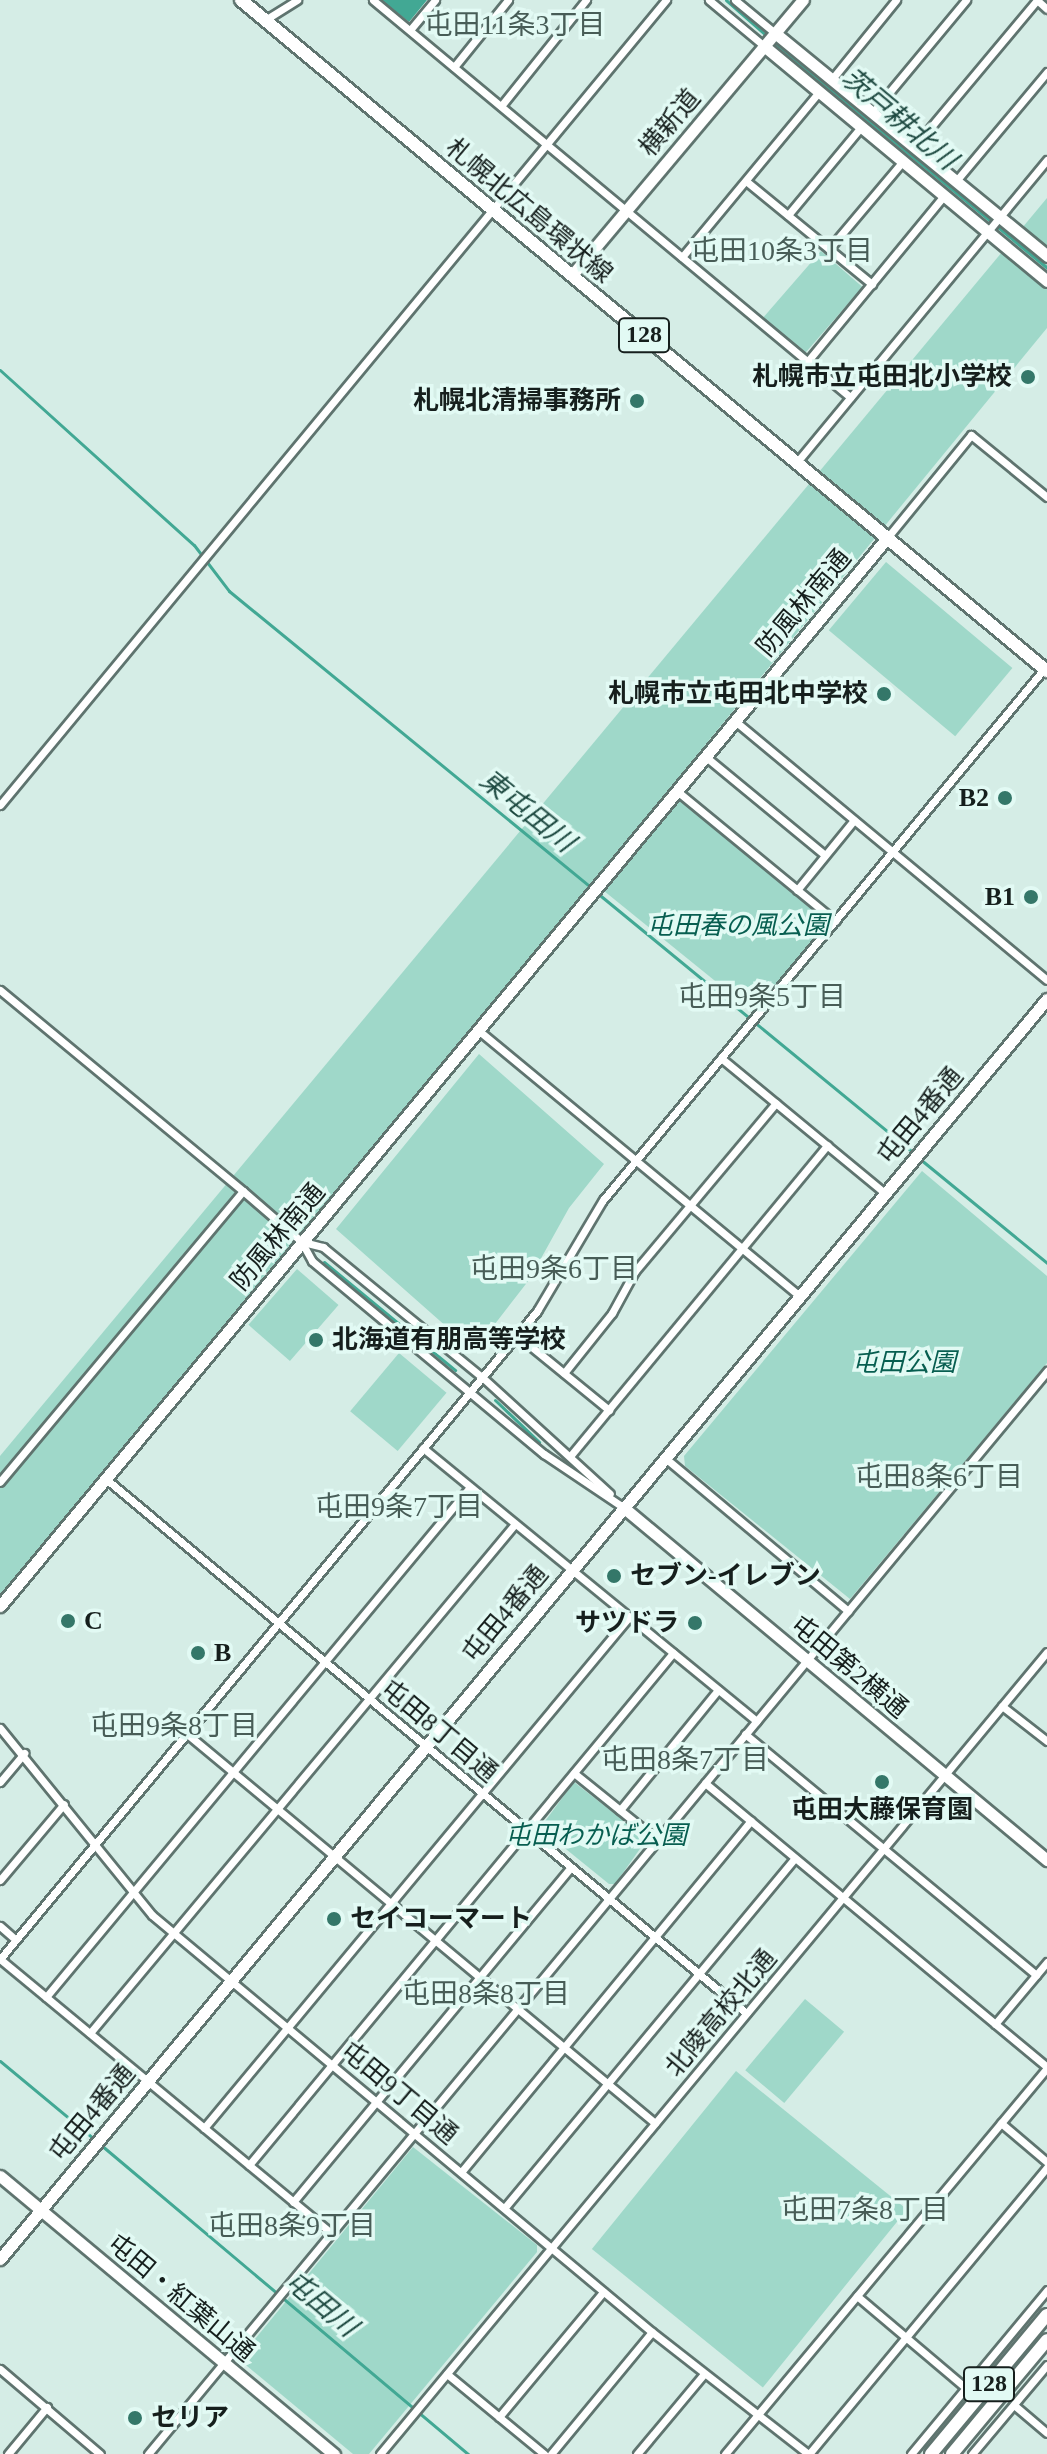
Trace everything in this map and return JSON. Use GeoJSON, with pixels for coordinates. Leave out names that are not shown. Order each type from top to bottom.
{"type":"FeatureCollection","features":[{"type":"Feature","properties":{"kind":"main road","name":"札幌北広島環状線"},"geometry":{"type":"LineString","coordinates":[[241,0],[1046,668]]}},
{"type":"Feature","properties":{"kind":"main road","name":"128"},"geometry":{"type":"LineString","coordinates":[[931,2454],[1047,2315]]}},
{"type":"Feature","properties":{"kind":"main road","name":"128"},"geometry":{"type":"LineString","coordinates":[[952,2454],[1047,2340]]}},
{"type":"Feature","properties":{"kind":"street"},"geometry":{"type":"LineString","coordinates":[[265,20],[297,0]]}},
{"type":"Feature","properties":{"kind":"street"},"geometry":{"type":"LineString","coordinates":[[373,0],[850,397]]}},
{"type":"Feature","properties":{"kind":"street"},"geometry":{"type":"LineString","coordinates":[[410,30],[435,0]]}},
{"type":"Feature","properties":{"kind":"street"},"geometry":{"type":"LineString","coordinates":[[454,67],[508,0]]}},
{"type":"Feature","properties":{"kind":"street"},"geometry":{"type":"LineString","coordinates":[[501,106],[586,0]]}},
{"type":"Feature","properties":{"kind":"street"},"geometry":{"type":"LineString","coordinates":[[0,805],[495,212],[666,0]]}},
{"type":"Feature","properties":{"kind":"street"},"geometry":{"type":"LineString","coordinates":[[709,0],[832,79],[1047,256]]}},
{"type":"Feature","properties":{"kind":"street"},"geometry":{"type":"LineString","coordinates":[[735,0],[819,92],[944,196],[989,229],[1047,281]]}},
{"type":"Feature","properties":{"kind":"street","name":"横新道"},"geometry":{"type":"LineString","coordinates":[[572,275],[803,0]]}},
{"type":"Feature","properties":{"kind":"street"},"geometry":{"type":"LineString","coordinates":[[832,79],[896,0]]}},
{"type":"Feature","properties":{"kind":"street"},"geometry":{"type":"LineString","coordinates":[[873,112],[966,0]]}},
{"type":"Feature","properties":{"kind":"street"},"geometry":{"type":"LineString","coordinates":[[915,146],[1037,0],[1047,9]]}},
{"type":"Feature","properties":{"kind":"street"},"geometry":{"type":"LineString","coordinates":[[956,181],[1047,72]]}},
{"type":"Feature","properties":{"kind":"street"},"geometry":{"type":"LineString","coordinates":[[682,257],[819,92]]}},
{"type":"Feature","properties":{"kind":"street"},"geometry":{"type":"LineString","coordinates":[[788,215],[861,127]]}},
{"type":"Feature","properties":{"kind":"street"},"geometry":{"type":"LineString","coordinates":[[797,462],[1047,160]]}},
{"type":"Feature","properties":{"kind":"street"},"geometry":{"type":"LineString","coordinates":[[829,249],[903,161]]}},
{"type":"Feature","properties":{"kind":"street"},"geometry":{"type":"LineString","coordinates":[[746,181],[872,284]]}},
{"type":"Feature","properties":{"kind":"street"},"geometry":{"type":"LineString","coordinates":[[807,362],[944,196]]}},
{"type":"Feature","properties":{"kind":"street"},"geometry":{"type":"LineString","coordinates":[[887,538],[971,435],[1047,497]]}},
{"type":"Feature","properties":{"kind":"street","name":"防風林南通"},"geometry":{"type":"LineString","coordinates":[[0,1606],[887,538]]}},
{"type":"Feature","properties":{"kind":"street"},"geometry":{"type":"LineString","coordinates":[[331,2233],[0,1959],[517,1335],[556,1280],[588,1221],[1046,668]]}},
{"type":"Feature","properties":{"kind":"street"},"geometry":{"type":"LineString","coordinates":[[735,721],[1047,980]]}},
{"type":"Feature","properties":{"kind":"street"},"geometry":{"type":"LineString","coordinates":[[706,757],[825,855]]}},
{"type":"Feature","properties":{"kind":"street"},"geometry":{"type":"LineString","coordinates":[[677,791],[835,921]]}},
{"type":"Feature","properties":{"kind":"street"},"geometry":{"type":"LineString","coordinates":[[797,890],[854,820]]}},
{"type":"Feature","properties":{"kind":"street"},"geometry":{"type":"LineString","coordinates":[[0,990],[243,1191],[301,1241],[312,1261],[544,1454],[623,1507]]}},
{"type":"Feature","properties":{"kind":"street","name":"屯田4番通"},"geometry":{"type":"LineString","coordinates":[[0,2259],[1047,999]]}},
{"type":"Feature","properties":{"kind":"street"},"geometry":{"type":"LineString","coordinates":[[478,1030],[799,1296]]}},
{"type":"Feature","properties":{"kind":"street"},"geometry":{"type":"LineString","coordinates":[[721,1058],[885,1193]]}},
{"type":"Feature","properties":{"kind":"street"},"geometry":{"type":"LineString","coordinates":[[564,1373],[612,1313],[635,1271],[776,1103]]}},
{"type":"Feature","properties":{"kind":"street"},"geometry":{"type":"LineString","coordinates":[[571,1455],[827,1145]]}},
{"type":"Feature","properties":{"kind":"street"},"geometry":{"type":"LineString","coordinates":[[0,1482],[243,1191]]}},
{"type":"Feature","properties":{"kind":"street"},"geometry":{"type":"LineString","coordinates":[[301,1241],[323,1247],[482,1377],[571,1455],[623,1507]]}},
{"type":"Feature","properties":{"kind":"street"},"geometry":{"type":"LineString","coordinates":[[517,1335],[609,1410]]}},
{"type":"Feature","properties":{"kind":"street"},"geometry":{"type":"LineString","coordinates":[[148,2454],[1047,1371]]}},
{"type":"Feature","properties":{"kind":"street"},"geometry":{"type":"LineString","coordinates":[[423,1448],[756,1721]]}},
{"type":"Feature","properties":{"kind":"street"},"geometry":{"type":"LineString","coordinates":[[664,1457],[848,1611]]}},
{"type":"Feature","properties":{"kind":"street","name":"屯田8丁目通"},"geometry":{"type":"LineString","coordinates":[[106,1479],[746,2013]]}},
{"type":"Feature","properties":{"kind":"street"},"geometry":{"type":"LineString","coordinates":[[46,1997],[470,1487]]}},
{"type":"Feature","properties":{"kind":"street","name":"屯田第2横通"},"geometry":{"type":"LineString","coordinates":[[623,1507],[1047,1860]]}},
{"type":"Feature","properties":{"kind":"street"},"geometry":{"type":"LineString","coordinates":[[90,2033],[515,1524]]}},
{"type":"Feature","properties":{"kind":"street"},"geometry":{"type":"LineString","coordinates":[[204,2128],[629,1617]]}},
{"type":"Feature","properties":{"kind":"street","name":"北陵高校北通"},"geometry":{"type":"LineString","coordinates":[[380,2454],[1047,1652]]}},
{"type":"Feature","properties":{"kind":"street"},"geometry":{"type":"LineString","coordinates":[[249,2165],[673,1653]]}},
{"type":"Feature","properties":{"kind":"street"},"geometry":{"type":"LineString","coordinates":[[620,1810],[718,1690]]}},
{"type":"Feature","properties":{"kind":"street"},"geometry":{"type":"LineString","coordinates":[[1002,1706],[1047,1741]]}},
{"type":"Feature","properties":{"kind":"street","name":"屯田9丁目通"},"geometry":{"type":"LineString","coordinates":[[0,1728],[24,1753],[131,1895],[506,2206],[603,2292],[808,2454]]}},
{"type":"Feature","properties":{"kind":"street"},"geometry":{"type":"LineString","coordinates":[[186,1733],[655,2123]]}},
{"type":"Feature","properties":{"kind":"street"},"geometry":{"type":"LineString","coordinates":[[745,1734],[1036,1975]]}},
{"type":"Feature","properties":{"kind":"street"},"geometry":{"type":"LineString","coordinates":[[0,1782],[24,1753]]}},
{"type":"Feature","properties":{"kind":"street"},"geometry":{"type":"LineString","coordinates":[[574,1773],[657,1840]]}},
{"type":"Feature","properties":{"kind":"street"},"geometry":{"type":"LineString","coordinates":[[705,1783],[1047,2068],[725,2454]]}},
{"type":"Feature","properties":{"kind":"street"},"geometry":{"type":"LineString","coordinates":[[0,1880],[64,1804]]}},
{"type":"Feature","properties":{"kind":"street"},"geometry":{"type":"LineString","coordinates":[[462,2171],[751,1821]]}},
{"type":"Feature","properties":{"kind":"street"},"geometry":{"type":"LineString","coordinates":[[506,2206],[795,1858]]}},
{"type":"Feature","properties":{"kind":"street"},"geometry":{"type":"LineString","coordinates":[[293,2202],[571,1867]]}},
{"type":"Feature","properties":{"kind":"street"},"geometry":{"type":"LineString","coordinates":[[0,1926],[16,1940]]}},
{"type":"Feature","properties":{"kind":"street"},"geometry":{"type":"LineString","coordinates":[[995,2024],[1047,1962]]}},
{"type":"Feature","properties":{"kind":"street"},"geometry":{"type":"LineString","coordinates":[[808,2454],[1047,2164],[1001,2123]]}},
{"type":"Feature","properties":{"kind":"street","name":"屯田・紅葉山通"},"geometry":{"type":"LineString","coordinates":[[0,2176],[334,2454]]}},
{"type":"Feature","properties":{"kind":"street"},"geometry":{"type":"LineString","coordinates":[[911,2454],[1047,2290]]}},
{"type":"Feature","properties":{"kind":"street"},"geometry":{"type":"LineString","coordinates":[[499,2417],[603,2292]]}},
{"type":"Feature","properties":{"kind":"street"},"geometry":{"type":"LineString","coordinates":[[857,2296],[966,2388]]}},
{"type":"Feature","properties":{"kind":"street"},"geometry":{"type":"LineString","coordinates":[[551,2454],[652,2332]]}},
{"type":"Feature","properties":{"kind":"street"},"geometry":{"type":"LineString","coordinates":[[972,2454],[1047,2365]]}},
{"type":"Feature","properties":{"kind":"street"},"geometry":{"type":"LineString","coordinates":[[1,2372],[100,2454]]}},
{"type":"Feature","properties":{"kind":"street"},"geometry":{"type":"LineString","coordinates":[[447,2374],[544,2454]]}},
{"type":"Feature","properties":{"kind":"street"},"geometry":{"type":"LineString","coordinates":[[637,2454],[704,2374]]}},
{"type":"Feature","properties":{"kind":"street"},"geometry":{"type":"LineString","coordinates":[[1014,2405],[1047,2433]]}},
{"type":"Feature","properties":{"kind":"street"},"geometry":{"type":"LineString","coordinates":[[8,2454],[47,2407]]}},
{"type":"Feature","properties":{"kind":"street"},"geometry":{"type":"LineString","coordinates":[[82,2454],[89,2445]]}},
{"type":"Feature","properties":{"kind":"green space"},"geometry":{"type":"Polygon","coordinates":[[[1047,198],[1047,328],[315,1221],[0,1596],[0,1456],[1047,198]]]}},
{"type":"Feature","properties":{"kind":"green space"},"geometry":{"type":"Polygon","coordinates":[[[821,251],[863,287],[805,353],[763,317],[821,251]]]}},
{"type":"Feature","properties":{"kind":"green space"},"geometry":{"type":"Polygon","coordinates":[[[886,562],[1012,668],[955,736],[829,630],[886,562]]]}},
{"type":"Feature","properties":{"kind":"green space","name":"屯田春の風公園"},"geometry":{"type":"Polygon","coordinates":[[[678,799],[828,920],[754,1012],[604,891],[678,799]]]}},
{"type":"Feature","properties":{"kind":"green space"},"geometry":{"type":"Polygon","coordinates":[[[479,1054],[604,1164],[569,1208],[529,1280],[474,1351],[336,1229],[479,1054]]]}},
{"type":"Feature","properties":{"kind":"green space","name":"屯田公園"},"geometry":{"type":"Polygon","coordinates":[[[922,1171],[1047,1276],[1047,1363],[850,1599],[685,1466],[684,1456],[922,1171]]]}},
{"type":"Feature","properties":{"kind":"green space"},"geometry":{"type":"Polygon","coordinates":[[[297,1269],[339,1305],[290,1361],[248,1325],[297,1269]]]}},
{"type":"Feature","properties":{"kind":"green space"},"geometry":{"type":"Polygon","coordinates":[[[399,1353],[446,1393],[398,1451],[350,1411],[399,1353]]]}},
{"type":"Feature","properties":{"kind":"green space","name":"屯田わかば公園"},"geometry":{"type":"Polygon","coordinates":[[[574,1782],[647,1839],[615,1884],[609,1884],[540,1828],[574,1782]]]}},
{"type":"Feature","properties":{"kind":"green space"},"geometry":{"type":"Polygon","coordinates":[[[805,1999],[844,2032],[784,2103],[745,2070],[805,1999]]]}},
{"type":"Feature","properties":{"kind":"green space"},"geometry":{"type":"Polygon","coordinates":[[[736,2071],[907,2209],[763,2387],[592,2249],[736,2071]]]}},
{"type":"Feature","properties":{"kind":"green space"},"geometry":{"type":"Polygon","coordinates":[[[413,2147],[537,2245],[537,2252],[369,2454],[353,2454],[241,2361],[241,2356],[413,2147]]]}},
{"type":"Feature","properties":{"kind":"shaded area"},"geometry":{"type":"Polygon","coordinates":[[[381,0],[427,0],[409,22],[381,0]]]}},
{"type":"Feature","properties":{"kind":"waterway","name":"茨戸耕北川"},"geometry":{"type":"LineString","coordinates":[[726,0],[767,36]]}},
{"type":"Feature","properties":{"kind":"waterway","name":"茨戸耕北川"},"geometry":{"type":"LineString","coordinates":[[772,41],[1047,268]]}},
{"type":"Feature","properties":{"kind":"waterway","name":"東屯田川"},"geometry":{"type":"LineString","coordinates":[[0,370],[194,545],[229,591],[590,887]]}},
{"type":"Feature","properties":{"kind":"waterway","name":"東屯田川"},"geometry":{"type":"LineString","coordinates":[[596,892],[915,1154]]}},
{"type":"Feature","properties":{"kind":"waterway","name":"東屯田川"},"geometry":{"type":"LineString","coordinates":[[920,1159],[1047,1263]]}},
{"type":"Feature","properties":{"kind":"waterway"},"geometry":{"type":"LineString","coordinates":[[324,1262],[455,1370]]}},
{"type":"Feature","properties":{"kind":"waterway"},"geometry":{"type":"LineString","coordinates":[[495,1400],[539,1442]]}},
{"type":"Feature","properties":{"kind":"waterway","name":"屯田川"},"geometry":{"type":"LineString","coordinates":[[0,2061],[95,2140]]}},
{"type":"Feature","properties":{"kind":"waterway","name":"屯田川"},"geometry":{"type":"LineString","coordinates":[[101,2145],[468,2454]]}},
{"type":"Feature","properties":{"kind":"place","name":"札幌市立屯田北小学校"},"geometry":{"type":"Point","coordinates":[1028,377]}},
{"type":"Feature","properties":{"kind":"place","name":"札幌北清掃事務所"},"geometry":{"type":"Point","coordinates":[637,401]}},
{"type":"Feature","properties":{"kind":"place","name":"札幌市立屯田北中学校"},"geometry":{"type":"Point","coordinates":[884,694]}},
{"type":"Feature","properties":{"kind":"place","name":"B2"},"geometry":{"type":"Point","coordinates":[1005,798]}},
{"type":"Feature","properties":{"kind":"place","name":"B1"},"geometry":{"type":"Point","coordinates":[1031,897]}},
{"type":"Feature","properties":{"kind":"place","name":"北海道有朋高等学校"},"geometry":{"type":"Point","coordinates":[316,1340]}},
{"type":"Feature","properties":{"kind":"place","name":"セブン-イレブン"},"geometry":{"type":"Point","coordinates":[614,1576]}},
{"type":"Feature","properties":{"kind":"place","name":"C"},"geometry":{"type":"Point","coordinates":[68,1621]}},
{"type":"Feature","properties":{"kind":"place","name":"サツドラ"},"geometry":{"type":"Point","coordinates":[695,1623]}},
{"type":"Feature","properties":{"kind":"place","name":"B"},"geometry":{"type":"Point","coordinates":[198,1653]}},
{"type":"Feature","properties":{"kind":"place","name":"屯田大藤保育園"},"geometry":{"type":"Point","coordinates":[882,1782]}},
{"type":"Feature","properties":{"kind":"place","name":"セイコーマート"},"geometry":{"type":"Point","coordinates":[334,1919]}},
{"type":"Feature","properties":{"kind":"place","name":"セリア"},"geometry":{"type":"Point","coordinates":[135,2418]}},
{"type":"Feature","properties":{"kind":"district","name":"屯田11条3丁目"},"geometry":{"type":"Point","coordinates":[515,25]}},
{"type":"Feature","properties":{"kind":"district","name":"屯田10条3丁目"},"geometry":{"type":"Point","coordinates":[782,251]}},
{"type":"Feature","properties":{"kind":"district","name":"屯田9条5丁目"},"geometry":{"type":"Point","coordinates":[762,997]}},
{"type":"Feature","properties":{"kind":"district","name":"屯田9条6丁目"},"geometry":{"type":"Point","coordinates":[554,1269]}},
{"type":"Feature","properties":{"kind":"district","name":"屯田8条6丁目"},"geometry":{"type":"Point","coordinates":[939,1477]}},
{"type":"Feature","properties":{"kind":"district","name":"屯田9条7丁目"},"geometry":{"type":"Point","coordinates":[399,1507]}},
{"type":"Feature","properties":{"kind":"district","name":"屯田9条8丁目"},"geometry":{"type":"Point","coordinates":[174,1726]}},
{"type":"Feature","properties":{"kind":"district","name":"屯田8条7丁目"},"geometry":{"type":"Point","coordinates":[685,1760]}},
{"type":"Feature","properties":{"kind":"district","name":"屯田8条8丁目"},"geometry":{"type":"Point","coordinates":[486,1994]}},
{"type":"Feature","properties":{"kind":"district","name":"屯田7条8丁目"},"geometry":{"type":"Point","coordinates":[865,2210]}},
{"type":"Feature","properties":{"kind":"district","name":"屯田8条9丁目"},"geometry":{"type":"Point","coordinates":[292,2226]}}]}
